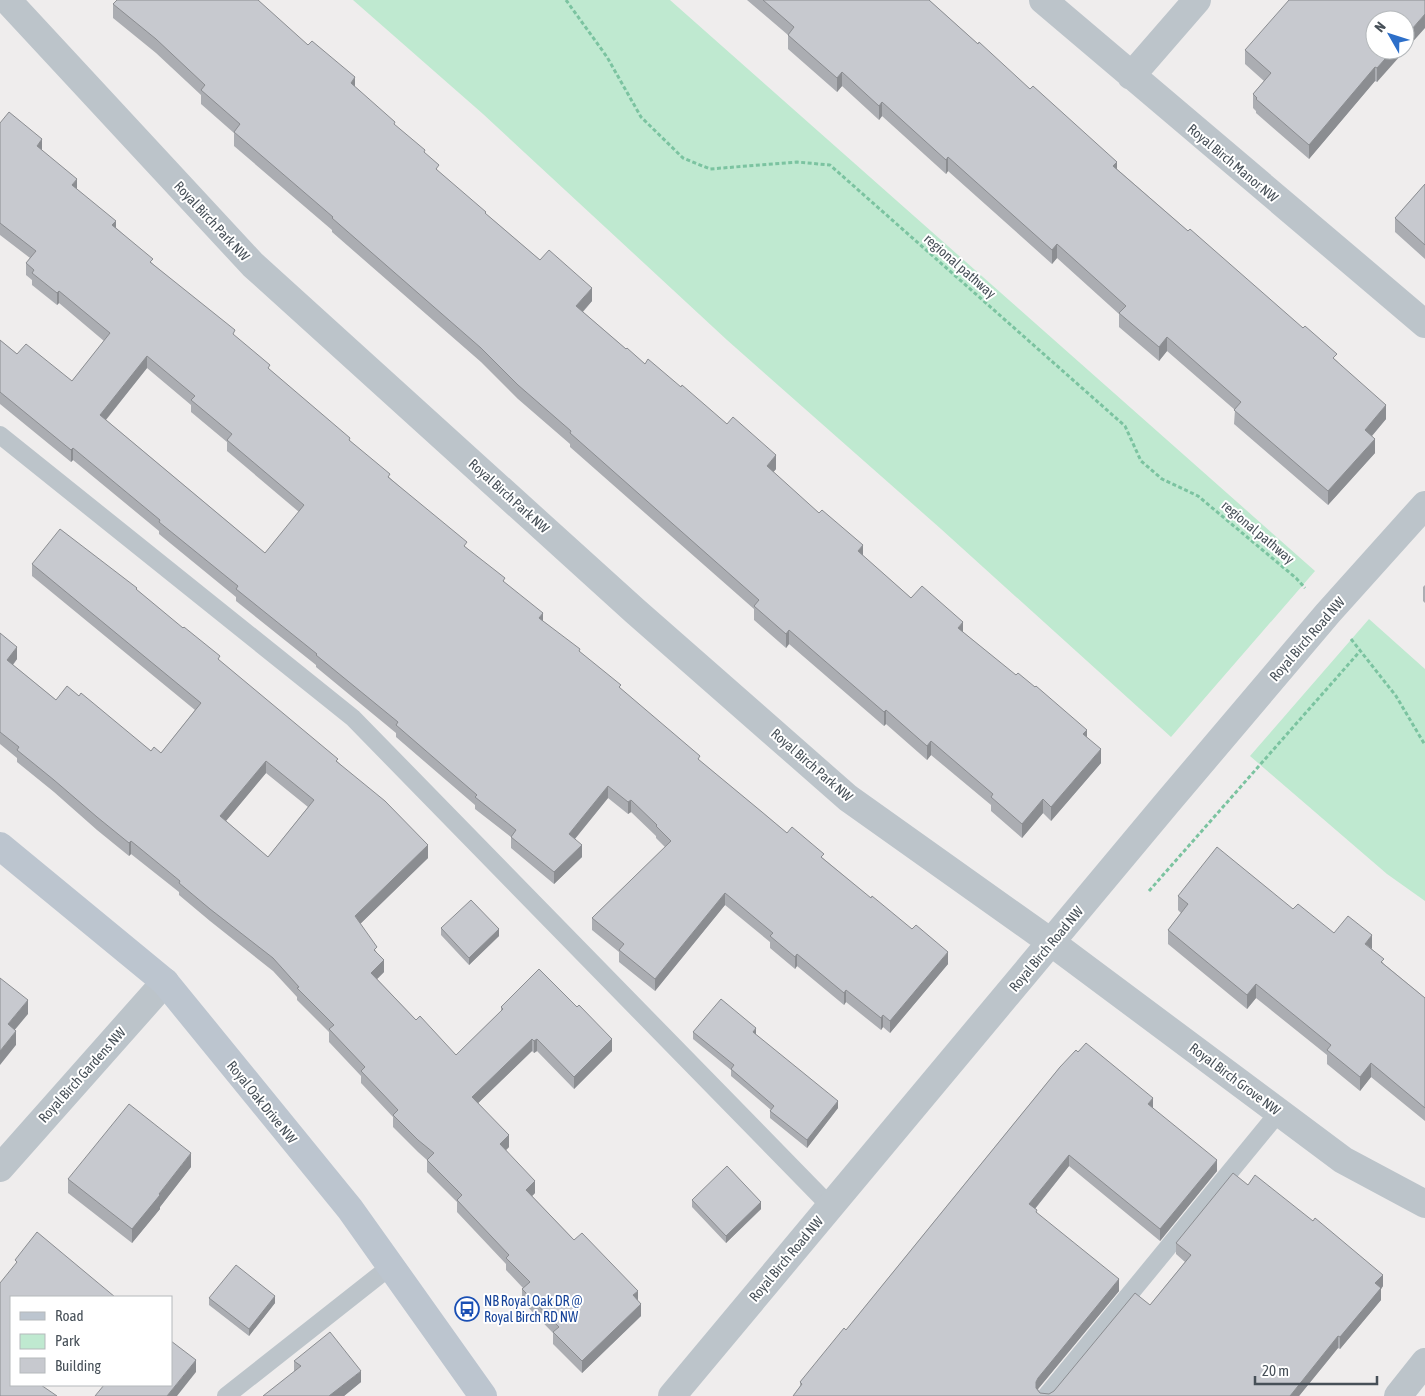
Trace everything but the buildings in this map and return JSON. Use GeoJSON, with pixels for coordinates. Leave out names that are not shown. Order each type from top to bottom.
{"type":"FeatureCollection","features":[{"type":"Feature","properties":{"kind":"street","name":"Royal Birch Manor NW"},"geometry":{"type":"LineString","coordinates":[[1042,0],[1425,324]]}},
{"type":"Feature","properties":{"kind":"street"},"geometry":{"type":"LineString","coordinates":[[1131,76],[1197,0]]}},
{"type":"Feature","properties":{"kind":"street","name":"Royal Birch Park NW"},"geometry":{"type":"LineString","coordinates":[[7,4],[253,265],[628,604],[848,798],[1052,942]]}},
{"type":"Feature","properties":{"kind":"street","name":"Royal Birch Road NW"},"geometry":{"type":"LineString","coordinates":[[672,1396],[1328,614],[1425,505]]}},
{"type":"Feature","properties":{"kind":"street","name":"Royal Oak Drive NW"},"geometry":{"type":"LineString","coordinates":[[0,846],[165,982],[350,1209],[483,1396]]}},
{"type":"Feature","properties":{"kind":"street","name":"Royal Birch Grove NW"},"geometry":{"type":"LineString","coordinates":[[1052,942],[1343,1160],[1425,1204]]}},
{"type":"Feature","properties":{"kind":"street","name":"Royal Birch Gardens NW"},"geometry":{"type":"LineString","coordinates":[[0,1168],[165,982]]}},
{"type":"Feature","properties":{"kind":"street"},"geometry":{"type":"LineString","coordinates":[[1398,1396],[1425,1362]]}},
{"type":"Feature","properties":{"kind":"lane"},"geometry":{"type":"LineString","coordinates":[[0,435],[353,718],[830,1206]]}},
{"type":"Feature","properties":{"kind":"lane"},"geometry":{"type":"LineString","coordinates":[[1046,1396],[1279,1112]]}},
{"type":"Feature","properties":{"kind":"lane"},"geometry":{"type":"LineString","coordinates":[[226,1396],[391,1266]]}},
{"type":"Feature","properties":{"kind":"path","name":"regional pathway"},"geometry":{"type":"LineString","coordinates":[[566,0],[607,57],[641,117],[683,158],[710,168],[797,162],[830,165],[1125,426],[1141,461],[1162,479],[1198,496],[1296,578],[1361,650],[1396,696],[1425,745]]}},
{"type":"Feature","properties":{"kind":"path"},"geometry":{"type":"LineString","coordinates":[[1149,891],[1361,650]]}},
{"type":"Feature","properties":{"kind":"green space"},"geometry":{"type":"Polygon","coordinates":[[[353,0],[670,0],[1315,571],[1171,737],[941,529],[727,340],[483,114],[353,0]]]}},
{"type":"Feature","properties":{"kind":"green space"},"geometry":{"type":"Polygon","coordinates":[[[1369,619],[1425,669],[1425,901],[1387,874],[1250,756],[1369,619]]]}},
{"type":"Feature","properties":{"kind":"place","name":"NB Royal Oak DR @ Royal Birch RD NW"},"geometry":{"type":"Point","coordinates":[467,1309]}}]}
